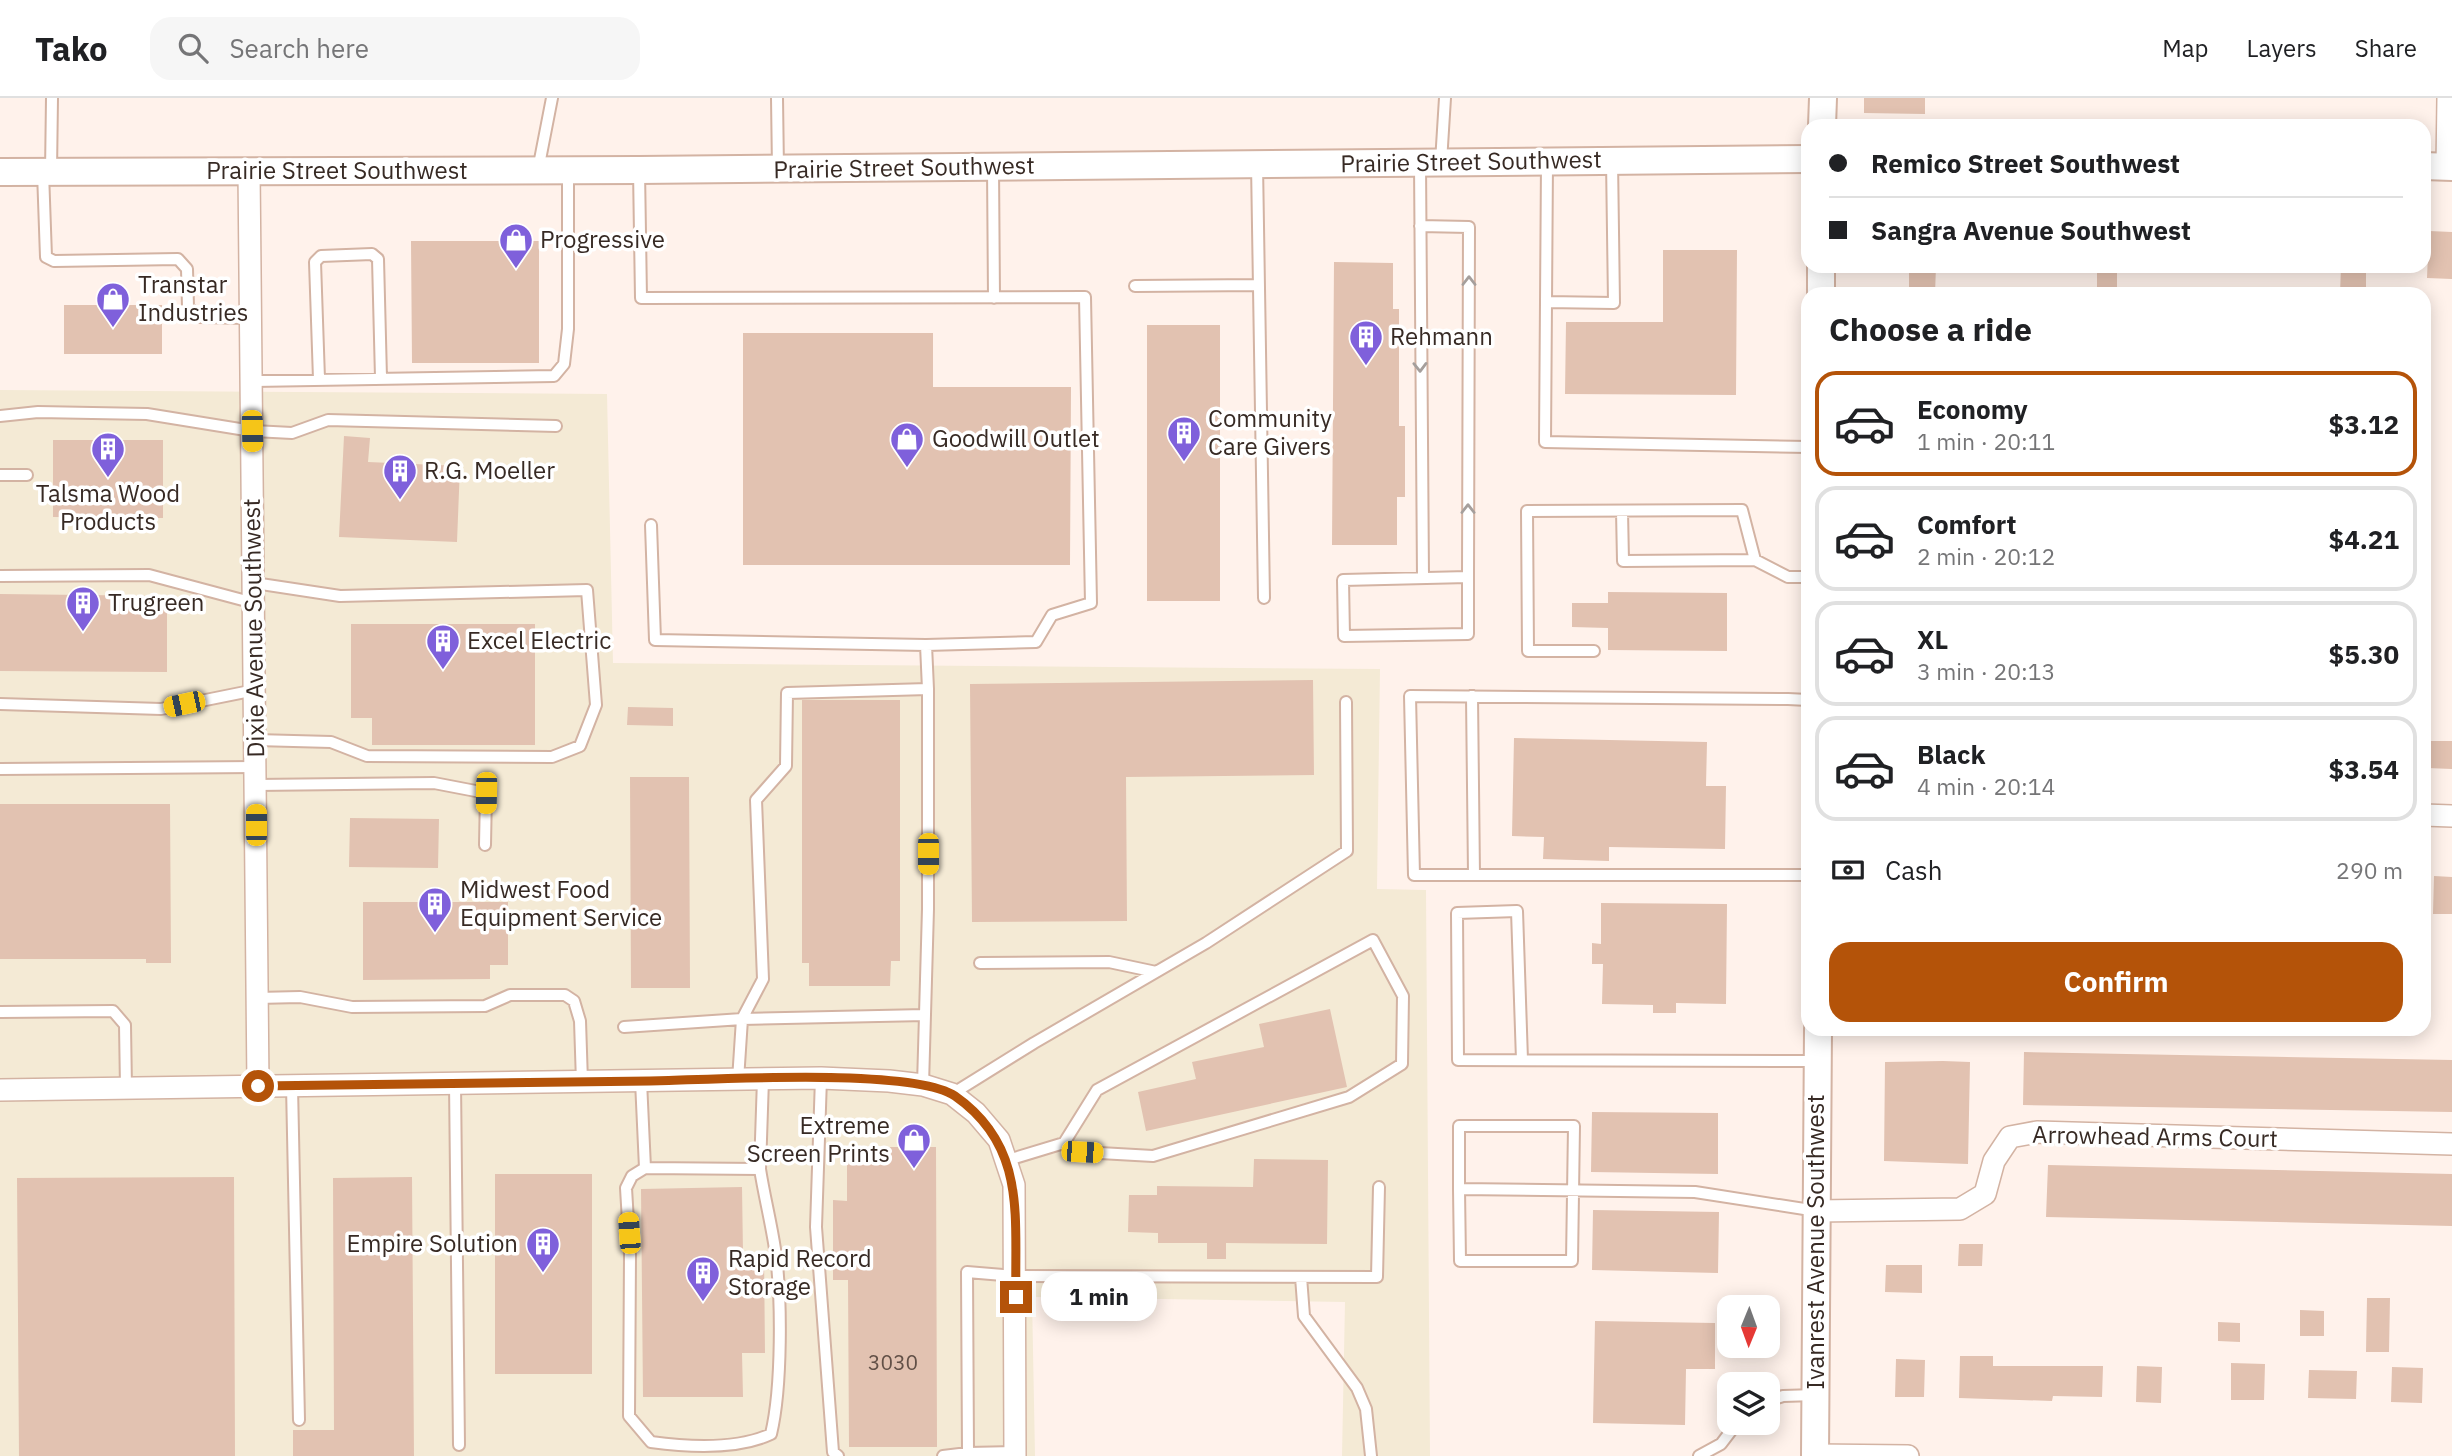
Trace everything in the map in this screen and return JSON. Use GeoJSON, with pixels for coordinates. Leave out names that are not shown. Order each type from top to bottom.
{"type":"FeatureCollection","features":[{"type":"Feature","properties":{"kind":"street"},"geometry":{"type":"LineString","coordinates":[[1822,98],[1822,119]]}},
{"type":"Feature","properties":{"kind":"street"},"geometry":{"type":"LineString","coordinates":[[2441,167],[2448,98]]}},
{"type":"Feature","properties":{"kind":"street","name":"Prairie Street Southwest"},"geometry":{"type":"LineString","coordinates":[[0,172],[778,169],[1801,159]]}},
{"type":"Feature","properties":{"kind":"street","name":"Dixie Avenue Southwest"},"geometry":{"type":"LineString","coordinates":[[248,170],[258,1086]]}},
{"type":"Feature","properties":{"kind":"street"},"geometry":{"type":"LineString","coordinates":[[2431,815],[2452,816]]}},
{"type":"Feature","properties":{"kind":"street","name":"Ivanrest Avenue Southwest"},"geometry":{"type":"LineString","coordinates":[[1815,1456],[1818,1036]]}},
{"type":"Feature","properties":{"kind":"street"},"geometry":{"type":"LineString","coordinates":[[0,1090],[821,1078],[923,1085],[952,1094],[976,1114],[999,1140],[1014,1185],[1015,1454]]}},
{"type":"Feature","properties":{"kind":"street","name":"Arrowhead Arms Court"},"geometry":{"type":"LineString","coordinates":[[1817,1211],[1960,1209],[1985,1194],[1994,1161],[2010,1137],[2037,1132],[2452,1144]]}},
{"type":"Feature","properties":{"kind":"street"},"geometry":{"type":"LineString","coordinates":[[1815,1456],[1908,1456]]}},
{"type":"Feature","properties":{"kind":"lane"},"geometry":{"type":"LineString","coordinates":[[51,98],[46,257],[54,261],[178,259],[187,269],[188,307],[199,317],[250,318]]}},
{"type":"Feature","properties":{"kind":"lane"},"geometry":{"type":"LineString","coordinates":[[538,170],[552,98]]}},
{"type":"Feature","properties":{"kind":"lane"},"geometry":{"type":"LineString","coordinates":[[777,98],[778,169]]}},
{"type":"Feature","properties":{"kind":"lane"},"geometry":{"type":"LineString","coordinates":[[1423,578],[1420,226],[1445,98]]}},
{"type":"Feature","properties":{"kind":"lane"},"geometry":{"type":"LineString","coordinates":[[1546,302],[1614,303],[1612,160]]}},
{"type":"Feature","properties":{"kind":"lane"},"geometry":{"type":"LineString","coordinates":[[1547,162],[1545,442],[1801,447]]}},
{"type":"Feature","properties":{"kind":"lane"},"geometry":{"type":"LineString","coordinates":[[1258,164],[1264,598]]}},
{"type":"Feature","properties":{"kind":"lane"},"geometry":{"type":"LineString","coordinates":[[993,167],[994,298]]}},
{"type":"Feature","properties":{"kind":"lane"},"geometry":{"type":"LineString","coordinates":[[251,381],[554,376],[564,364],[568,329],[568,170]]}},
{"type":"Feature","properties":{"kind":"lane"},"geometry":{"type":"LineString","coordinates":[[639,170],[641,298],[1085,297],[1091,603],[1052,615],[1036,642],[926,645],[654,640],[651,525]]}},
{"type":"Feature","properties":{"kind":"lane"},"geometry":{"type":"LineString","coordinates":[[1420,226],[1469,227],[1468,634],[1344,636],[1343,580],[1468,577]]}},
{"type":"Feature","properties":{"kind":"lane"},"geometry":{"type":"LineString","coordinates":[[319,379],[316,262],[321,256],[372,254],[378,259],[381,378]]}},
{"type":"Feature","properties":{"kind":"lane"},"geometry":{"type":"LineString","coordinates":[[1135,286],[1259,285]]}},
{"type":"Feature","properties":{"kind":"lane"},"geometry":{"type":"LineString","coordinates":[[0,416],[38,412],[147,414],[252,431],[292,433],[328,420],[556,426]]}},
{"type":"Feature","properties":{"kind":"lane"},"geometry":{"type":"LineString","coordinates":[[0,475],[27,475]]}},
{"type":"Feature","properties":{"kind":"lane"},"geometry":{"type":"LineString","coordinates":[[1594,651],[1528,651],[1527,511],[1742,510],[1755,560]]}},
{"type":"Feature","properties":{"kind":"lane"},"geometry":{"type":"LineString","coordinates":[[1622,511],[1623,561],[1755,560],[1788,577],[1801,577]]}},
{"type":"Feature","properties":{"kind":"lane"},"geometry":{"type":"LineString","coordinates":[[0,576],[149,575],[254,593],[340,596],[587,590],[596,705],[580,747],[552,757],[367,756],[331,743],[256,740]]}},
{"type":"Feature","properties":{"kind":"lane"},"geometry":{"type":"LineString","coordinates":[[923,1085],[928,689],[926,645]]}},
{"type":"Feature","properties":{"kind":"lane"},"geometry":{"type":"LineString","coordinates":[[738,1080],[741,1019],[763,979],[756,800],[786,766],[787,693],[928,689]]}},
{"type":"Feature","properties":{"kind":"lane"},"geometry":{"type":"LineString","coordinates":[[0,704],[161,709],[255,690]]}},
{"type":"Feature","properties":{"kind":"lane"},"geometry":{"type":"LineString","coordinates":[[1801,700],[1410,696],[1414,875],[1801,875]]}},
{"type":"Feature","properties":{"kind":"lane"},"geometry":{"type":"LineString","coordinates":[[1472,696],[1474,875]]}},
{"type":"Feature","properties":{"kind":"lane"},"geometry":{"type":"LineString","coordinates":[[952,1094],[1206,943],[1347,851],[1346,702]]}},
{"type":"Feature","properties":{"kind":"lane"},"geometry":{"type":"LineString","coordinates":[[0,769],[434,783],[486,793],[485,845]]}},
{"type":"Feature","properties":{"kind":"lane"},"geometry":{"type":"LineString","coordinates":[[1522,1060],[1517,911],[1457,913],[1458,1060],[1818,1061]]}},
{"type":"Feature","properties":{"kind":"lane"},"geometry":{"type":"LineString","coordinates":[[1007,1160],[1064,1143],[1097,1090],[1373,940],[1403,996],[1402,1064],[1349,1097],[1153,1156],[1082,1152],[1064,1143]]}},
{"type":"Feature","properties":{"kind":"lane"},"geometry":{"type":"LineString","coordinates":[[980,963],[1110,962],[1156,972]]}},
{"type":"Feature","properties":{"kind":"lane"},"geometry":{"type":"LineString","coordinates":[[257,998],[300,997],[352,1007],[485,1006],[510,995],[565,995],[574,1002],[580,1021],[582,1082]]}},
{"type":"Feature","properties":{"kind":"lane"},"geometry":{"type":"LineString","coordinates":[[0,1012],[113,1011],[125,1025],[126,1088]]}},
{"type":"Feature","properties":{"kind":"lane"},"geometry":{"type":"LineString","coordinates":[[624,1027],[741,1019],[925,1015]]}},
{"type":"Feature","properties":{"kind":"lane"},"geometry":{"type":"LineString","coordinates":[[821,1078],[816,1227],[833,1452],[838,1456]]}},
{"type":"Feature","properties":{"kind":"lane"},"geometry":{"type":"LineString","coordinates":[[760,1168],[645,1168],[632,1176],[626,1188],[630,1255],[629,1416],[651,1442],[751,1443],[771,1434],[778,1406],[775,1249],[760,1168],[763,1079]]}},
{"type":"Feature","properties":{"kind":"lane"},"geometry":{"type":"LineString","coordinates":[[641,1081],[645,1168]]}},
{"type":"Feature","properties":{"kind":"lane"},"geometry":{"type":"LineString","coordinates":[[455,1083],[458,1445]]}},
{"type":"Feature","properties":{"kind":"lane"},"geometry":{"type":"LineString","coordinates":[[292,1086],[299,1420]]}},
{"type":"Feature","properties":{"kind":"lane"},"geometry":{"type":"LineString","coordinates":[[1459,1126],[1574,1126],[1572,1261],[1460,1261],[1459,1189],[1459,1126]]}},
{"type":"Feature","properties":{"kind":"lane"},"geometry":{"type":"LineString","coordinates":[[968,1453],[967,1272],[1015,1276],[1377,1278],[1378,1187]]}},
{"type":"Feature","properties":{"kind":"lane"},"geometry":{"type":"LineString","coordinates":[[1459,1189],[1696,1192],[1817,1211]]}},
{"type":"Feature","properties":{"kind":"lane"},"geometry":{"type":"LineString","coordinates":[[1301,1277],[1304,1316],[1357,1388],[1366,1409],[1371,1456]]}},
{"type":"Feature","properties":{"kind":"lane"},"geometry":{"type":"LineString","coordinates":[[1780,1397],[1815,1395]]}},
{"type":"Feature","properties":{"kind":"lane"},"geometry":{"type":"LineString","coordinates":[[1699,1456],[1721,1444],[1728,1435]]}},
{"type":"Feature","properties":{"kind":"lane"},"geometry":{"type":"LineString","coordinates":[[751,1443],[751,1456]]}},
{"type":"Feature","properties":{"kind":"lane"},"geometry":{"type":"LineString","coordinates":[[943,1456],[968,1453],[1015,1454]]}},
{"type":"Feature","properties":{"kind":"shaded area"},"geometry":{"type":"Polygon","coordinates":[[[0,390],[607,394],[613,663],[1380,669],[1377,889],[1426,890],[1430,1456],[1342,1456],[1345,1302],[1032,1297],[1035,1456],[0,1456],[0,390]]]}},
{"type":"Feature","properties":{"kind":"building"},"geometry":{"type":"Polygon","coordinates":[[[1864,98],[1925,98],[1925,114],[1864,113],[1864,98]]]}},
{"type":"Feature","properties":{"kind":"building"},"geometry":{"type":"Polygon","coordinates":[[[2431,231],[2452,232],[2452,279],[2427,278],[2427,273],[2431,273],[2431,231]]]}},
{"type":"Feature","properties":{"kind":"building"},"geometry":{"type":"Polygon","coordinates":[[[411,241],[539,241],[539,363],[412,363],[411,241]]]}},
{"type":"Feature","properties":{"kind":"building"},"geometry":{"type":"Polygon","coordinates":[[[1663,250],[1737,250],[1736,395],[1565,394],[1566,322],[1663,322],[1663,250]]]}},
{"type":"Feature","properties":{"kind":"building","name":"Rehmann"},"geometry":{"type":"Polygon","coordinates":[[[1334,262],[1393,263],[1393,309],[1399,309],[1399,426],[1405,426],[1405,497],[1397,497],[1397,545],[1332,545],[1334,262]]]}},
{"type":"Feature","properties":{"kind":"building"},"geometry":{"type":"Polygon","coordinates":[[[1909,273],[1936,273],[1935,287],[1909,287],[1909,273]]]}},
{"type":"Feature","properties":{"kind":"building"},"geometry":{"type":"Polygon","coordinates":[[[2097,273],[2117,273],[2117,287],[2097,287],[2097,273]]]}},
{"type":"Feature","properties":{"kind":"building"},"geometry":{"type":"Polygon","coordinates":[[[2341,273],[2366,273],[2366,287],[2340,287],[2341,273]]]}},
{"type":"Feature","properties":{"kind":"building","name":"Transtar Industries"},"geometry":{"type":"Polygon","coordinates":[[[64,305],[162,305],[162,354],[64,354],[64,305]]]}},
{"type":"Feature","properties":{"kind":"building","name":"Community Care Givers"},"geometry":{"type":"Polygon","coordinates":[[[1147,325],[1220,325],[1220,601],[1147,601],[1147,325]]]}},
{"type":"Feature","properties":{"kind":"building","name":"Goodwill Outlet"},"geometry":{"type":"Polygon","coordinates":[[[743,333],[933,333],[933,387],[1071,387],[1070,565],[743,565],[743,333]]]}},
{"type":"Feature","properties":{"kind":"building","name":"R.G. Moeller"},"geometry":{"type":"Polygon","coordinates":[[[344,436],[370,438],[368,462],[460,466],[457,542],[339,537],[344,436]]]}},
{"type":"Feature","properties":{"kind":"building","name":"Talsma Wood Products"},"geometry":{"type":"Polygon","coordinates":[[[53,440],[163,440],[163,518],[53,517],[53,440]]]}},
{"type":"Feature","properties":{"kind":"building"},"geometry":{"type":"Polygon","coordinates":[[[1608,592],[1727,593],[1727,651],[1608,650],[1608,628],[1572,627],[1572,603],[1608,603],[1608,592]]]}},
{"type":"Feature","properties":{"kind":"building","name":"Trugreen"},"geometry":{"type":"Polygon","coordinates":[[[0,594],[167,596],[167,672],[0,671],[0,594]]]}},
{"type":"Feature","properties":{"kind":"building","name":"Excel Electric"},"geometry":{"type":"Polygon","coordinates":[[[351,624],[535,624],[535,745],[372,745],[372,718],[351,718],[351,624]]]}},
{"type":"Feature","properties":{"kind":"building"},"geometry":{"type":"Polygon","coordinates":[[[1313,680],[1314,775],[1126,777],[1127,921],[972,922],[970,684],[1313,680]]]}},
{"type":"Feature","properties":{"kind":"building"},"geometry":{"type":"Polygon","coordinates":[[[802,700],[900,700],[900,961],[891,961],[890,986],[809,986],[809,963],[802,963],[802,700]]]}},
{"type":"Feature","properties":{"kind":"building"},"geometry":{"type":"Polygon","coordinates":[[[628,707],[673,708],[673,726],[627,725],[628,707]]]}},
{"type":"Feature","properties":{"kind":"building"},"geometry":{"type":"Polygon","coordinates":[[[1514,738],[1707,742],[1706,786],[1726,786],[1725,849],[1609,847],[1609,861],[1543,859],[1544,837],[1512,836],[1514,738]]]}},
{"type":"Feature","properties":{"kind":"building"},"geometry":{"type":"Polygon","coordinates":[[[2431,741],[2452,741],[2452,769],[2431,768],[2431,741]]]}},
{"type":"Feature","properties":{"kind":"building"},"geometry":{"type":"Polygon","coordinates":[[[630,777],[689,777],[690,988],[631,988],[630,777]]]}},
{"type":"Feature","properties":{"kind":"building"},"geometry":{"type":"Polygon","coordinates":[[[0,804],[170,804],[171,963],[146,963],[146,959],[0,959],[0,804]]]}},
{"type":"Feature","properties":{"kind":"building"},"geometry":{"type":"Polygon","coordinates":[[[350,818],[439,819],[438,868],[349,867],[350,818]]]}},
{"type":"Feature","properties":{"kind":"building"},"geometry":{"type":"Polygon","coordinates":[[[2434,876],[2452,877],[2452,914],[2433,914],[2434,876]]]}},
{"type":"Feature","properties":{"kind":"building","name":"Midwest Food Equipment Service"},"geometry":{"type":"Polygon","coordinates":[[[363,902],[508,902],[508,965],[490,965],[490,979],[363,980],[363,902]]]}},
{"type":"Feature","properties":{"kind":"building"},"geometry":{"type":"Polygon","coordinates":[[[1601,903],[1727,904],[1726,1004],[1676,1003],[1676,1013],[1653,1013],[1653,1005],[1602,1004],[1603,964],[1592,964],[1592,943],[1601,944],[1601,903]]]}},
{"type":"Feature","properties":{"kind":"building"},"geometry":{"type":"Polygon","coordinates":[[[1330,1009],[1347,1087],[1146,1131],[1138,1092],[1196,1079],[1192,1062],[1264,1047],[1259,1024],[1330,1009]]]}},
{"type":"Feature","properties":{"kind":"building"},"geometry":{"type":"Polygon","coordinates":[[[2024,1052],[2452,1060],[2452,1112],[2023,1105],[2024,1052]]]}},
{"type":"Feature","properties":{"kind":"building"},"geometry":{"type":"Polygon","coordinates":[[[1885,1062],[1970,1062],[1968,1164],[1884,1161],[1885,1062]]]}},
{"type":"Feature","properties":{"kind":"building"},"geometry":{"type":"Polygon","coordinates":[[[1592,1112],[1718,1113],[1718,1174],[1591,1172],[1592,1112]]]}},
{"type":"Feature","properties":{"kind":"building"},"geometry":{"type":"Polygon","coordinates":[[[847,1147],[936,1147],[937,1447],[849,1447],[848,1280],[833,1280],[833,1200],[847,1201],[847,1147]]]}},
{"type":"Feature","properties":{"kind":"building"},"geometry":{"type":"Polygon","coordinates":[[[1254,1159],[1328,1160],[1327,1244],[1226,1243],[1226,1259],[1207,1259],[1207,1243],[1158,1243],[1158,1233],[1128,1232],[1129,1195],[1157,1195],[1157,1186],[1253,1187],[1254,1159]]]}},
{"type":"Feature","properties":{"kind":"building"},"geometry":{"type":"Polygon","coordinates":[[[2048,1165],[2452,1174],[2452,1226],[2046,1217],[2048,1165]]]}},
{"type":"Feature","properties":{"kind":"building","name":"Empire Solution"},"geometry":{"type":"Polygon","coordinates":[[[495,1174],[592,1174],[592,1374],[495,1374],[495,1174]]]}},
{"type":"Feature","properties":{"kind":"building"},"geometry":{"type":"Polygon","coordinates":[[[234,1177],[235,1456],[19,1456],[17,1178],[234,1177]]]}},
{"type":"Feature","properties":{"kind":"building"},"geometry":{"type":"Polygon","coordinates":[[[412,1177],[414,1456],[293,1456],[293,1430],[334,1430],[333,1178],[412,1177]]]}},
{"type":"Feature","properties":{"kind":"building","name":"Rapid Record Storage"},"geometry":{"type":"Polygon","coordinates":[[[742,1187],[743,1254],[764,1254],[765,1353],[742,1353],[743,1397],[643,1397],[641,1189],[742,1187]]]}},
{"type":"Feature","properties":{"kind":"building"},"geometry":{"type":"Polygon","coordinates":[[[1593,1210],[1719,1212],[1718,1273],[1592,1270],[1593,1210]]]}},
{"type":"Feature","properties":{"kind":"building"},"geometry":{"type":"Polygon","coordinates":[[[1959,1244],[1983,1244],[1982,1266],[1958,1266],[1959,1244]]]}},
{"type":"Feature","properties":{"kind":"building"},"geometry":{"type":"Polygon","coordinates":[[[1886,1265],[1922,1265],[1922,1293],[1885,1292],[1886,1265]]]}},
{"type":"Feature","properties":{"kind":"building"},"geometry":{"type":"Polygon","coordinates":[[[2367,1298],[2390,1298],[2389,1352],[2366,1352],[2367,1298]]]}},
{"type":"Feature","properties":{"kind":"building"},"geometry":{"type":"Polygon","coordinates":[[[2300,1310],[2324,1311],[2324,1336],[2300,1336],[2300,1310]]]}},
{"type":"Feature","properties":{"kind":"building"},"geometry":{"type":"Polygon","coordinates":[[[1595,1321],[1715,1323],[1715,1369],[1686,1369],[1685,1425],[1593,1423],[1595,1321]]]}},
{"type":"Feature","properties":{"kind":"building"},"geometry":{"type":"Polygon","coordinates":[[[2218,1322],[2240,1323],[2240,1342],[2218,1341],[2218,1322]]]}},
{"type":"Feature","properties":{"kind":"building"},"geometry":{"type":"Polygon","coordinates":[[[1960,1356],[1993,1356],[1993,1366],[2103,1366],[2102,1397],[2053,1396],[2052,1401],[1959,1398],[1960,1356]]]}},
{"type":"Feature","properties":{"kind":"building"},"geometry":{"type":"Polygon","coordinates":[[[1896,1359],[1925,1360],[1924,1397],[1895,1397],[1896,1359]]]}},
{"type":"Feature","properties":{"kind":"building"},"geometry":{"type":"Polygon","coordinates":[[[2231,1363],[2265,1364],[2264,1400],[2231,1400],[2231,1363]]]}},
{"type":"Feature","properties":{"kind":"building"},"geometry":{"type":"Polygon","coordinates":[[[2137,1366],[2162,1367],[2161,1403],[2136,1402],[2137,1366]]]}},
{"type":"Feature","properties":{"kind":"building"},"geometry":{"type":"Polygon","coordinates":[[[2392,1367],[2423,1368],[2422,1403],[2391,1402],[2392,1367]]]}},
{"type":"Feature","properties":{"kind":"building"},"geometry":{"type":"Polygon","coordinates":[[[2309,1370],[2357,1371],[2356,1399],[2308,1398],[2309,1370]]]}},
{"type":"Feature","properties":{"kind":"place","name":"Progressive"},"geometry":{"type":"Point","coordinates":[516,270]}},
{"type":"Feature","properties":{"kind":"place","name":"Transtar Industries"},"geometry":{"type":"Point","coordinates":[113,329]}},
{"type":"Feature","properties":{"kind":"place","name":"Rehmann"},"geometry":{"type":"Point","coordinates":[1366,367]}},
{"type":"Feature","properties":{"kind":"place","name":"Community Care Givers"},"geometry":{"type":"Point","coordinates":[1184,463]}},
{"type":"Feature","properties":{"kind":"place","name":"Goodwill Outlet"},"geometry":{"type":"Point","coordinates":[907,469]}},
{"type":"Feature","properties":{"kind":"place","name":"Talsma Wood Products"},"geometry":{"type":"Point","coordinates":[108,479]}},
{"type":"Feature","properties":{"kind":"place","name":"R.G. Moeller"},"geometry":{"type":"Point","coordinates":[400,501]}},
{"type":"Feature","properties":{"kind":"place","name":"Trugreen"},"geometry":{"type":"Point","coordinates":[83,633]}},
{"type":"Feature","properties":{"kind":"place","name":"Excel Electric"},"geometry":{"type":"Point","coordinates":[443,671]}},
{"type":"Feature","properties":{"kind":"place","name":"Midwest Food Equipment Service"},"geometry":{"type":"Point","coordinates":[435,934]}},
{"type":"Feature","properties":{"kind":"place","name":"Extreme Screen Prints"},"geometry":{"type":"Point","coordinates":[914,1170]}},
{"type":"Feature","properties":{"kind":"place","name":"Empire Solution"},"geometry":{"type":"Point","coordinates":[543,1274]}},
{"type":"Feature","properties":{"kind":"place","name":"Rapid Record Storage"},"geometry":{"type":"Point","coordinates":[703,1303]}},
{"type":"Feature","properties":{"kind":"route"},"geometry":{"type":"LineString","coordinates":[[258,1086],[821,1078],[923,1085],[952,1094],[976,1114],[999,1140],[1014,1185],[1016,1297]]}}]}
